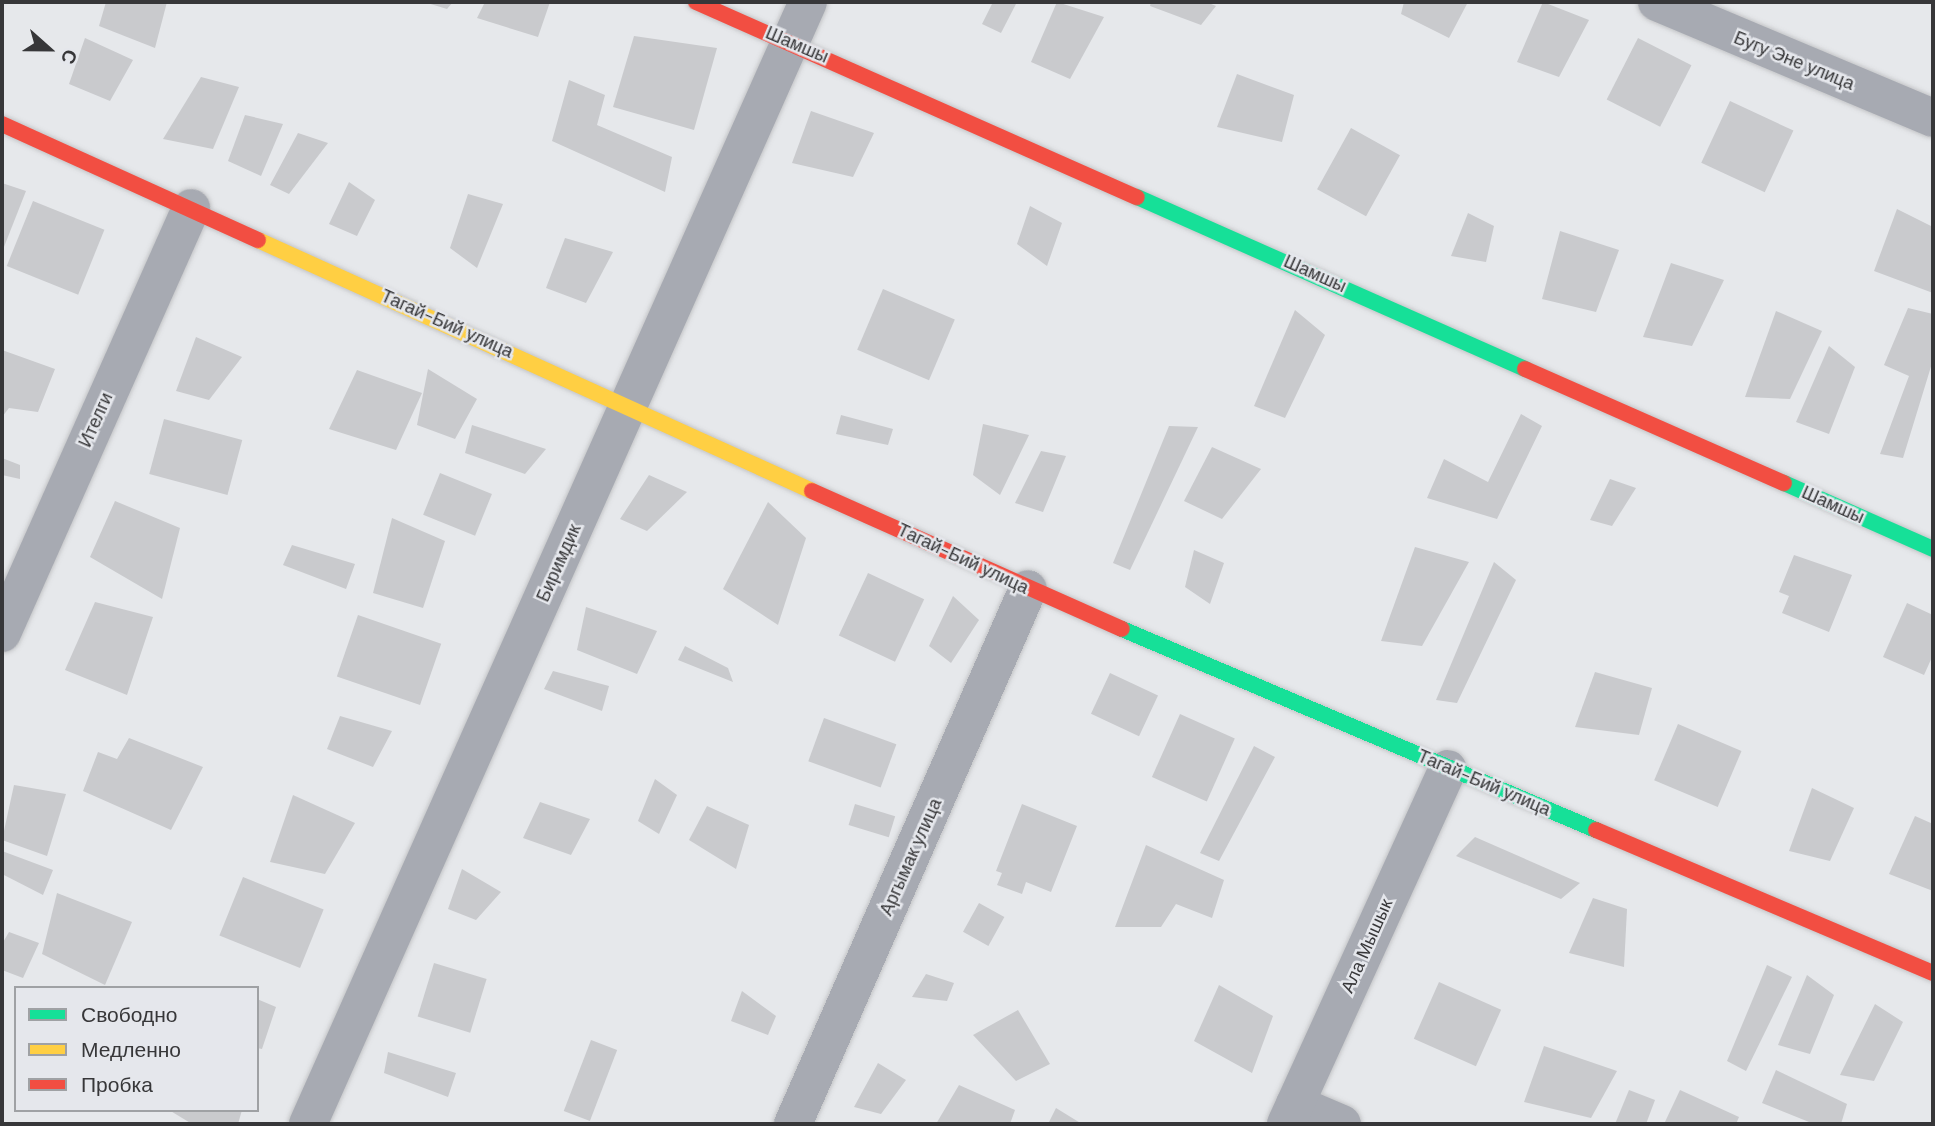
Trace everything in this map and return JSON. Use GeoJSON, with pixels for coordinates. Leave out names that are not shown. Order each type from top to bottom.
{"type":"FeatureCollection","features":[{"type":"Feature","properties":{"kind":"street","name":"Шамшы"},"geometry":{"type":"LineString","coordinates":[[696,2],[791,41],[1933,549]]}},
{"type":"Feature","properties":{"kind":"street","name":"Биримдик"},"geometry":{"type":"LineString","coordinates":[[308,1124],[808,2]]}},
{"type":"Feature","properties":{"kind":"street","name":"Бугу Эне улица"},"geometry":{"type":"LineString","coordinates":[[1657,2],[1933,118]]}},
{"type":"Feature","properties":{"kind":"street","name":"Тагай-Бий улица"},"geometry":{"type":"LineString","coordinates":[[2,124],[1028,589],[1933,973]]}},
{"type":"Feature","properties":{"kind":"street","name":"Ителги"},"geometry":{"type":"LineString","coordinates":[[2,633],[191,208]]}},
{"type":"Feature","properties":{"kind":"street","name":"Аргымак улица"},"geometry":{"type":"LineString","coordinates":[[793,1124],[1028,589]]}},
{"type":"Feature","properties":{"kind":"street","name":"Ала Мышык"},"geometry":{"type":"LineString","coordinates":[[1291,1114],[1448,769]]}},
{"type":"Feature","properties":{"kind":"street"},"geometry":{"type":"LineString","coordinates":[[1291,1114],[1342,1124]]}},
{"type":"Feature","properties":{"kind":"building"},"geometry":{"type":"Polygon","coordinates":[[[106,2],[167,2],[155,48],[99,26],[106,2]]]}},
{"type":"Feature","properties":{"kind":"building"},"geometry":{"type":"Polygon","coordinates":[[[424,2],[453,2],[447,9],[424,2]]]}},
{"type":"Feature","properties":{"kind":"building"},"geometry":{"type":"Polygon","coordinates":[[[485,2],[550,2],[538,37],[477,18],[485,2]]]}},
{"type":"Feature","properties":{"kind":"building"},"geometry":{"type":"Polygon","coordinates":[[[993,2],[1017,2],[1001,33],[982,24],[993,2]]]}},
{"type":"Feature","properties":{"kind":"building"},"geometry":{"type":"Polygon","coordinates":[[[1057,2],[1104,17],[1070,79],[1031,62],[1057,2]]]}},
{"type":"Feature","properties":{"kind":"building"},"geometry":{"type":"Polygon","coordinates":[[[1151,2],[1206,2],[1216,6],[1201,25],[1150,6],[1151,2]]]}},
{"type":"Feature","properties":{"kind":"building"},"geometry":{"type":"Polygon","coordinates":[[[1404,2],[1468,2],[1449,38],[1401,14],[1404,2]]]}},
{"type":"Feature","properties":{"kind":"building"},"geometry":{"type":"Polygon","coordinates":[[[1543,2],[1589,20],[1559,77],[1517,62],[1543,2]]]}},
{"type":"Feature","properties":{"kind":"building"},"geometry":{"type":"Polygon","coordinates":[[[634,36],[717,48],[694,130],[613,107],[634,36]]]}},
{"type":"Feature","properties":{"kind":"building"},"geometry":{"type":"Polygon","coordinates":[[[85,38],[133,60],[110,101],[69,84],[85,38]]]}},
{"type":"Feature","properties":{"kind":"building"},"geometry":{"type":"Polygon","coordinates":[[[1638,38],[1691,65],[1660,127],[1607,99],[1638,38]]]}},
{"type":"Feature","properties":{"kind":"building"},"geometry":{"type":"Polygon","coordinates":[[[1237,74],[1294,95],[1282,142],[1217,127],[1237,74]]]}},
{"type":"Feature","properties":{"kind":"building"},"geometry":{"type":"Polygon","coordinates":[[[201,77],[239,87],[213,149],[163,139],[201,77]]]}},
{"type":"Feature","properties":{"kind":"building"},"geometry":{"type":"Polygon","coordinates":[[[569,80],[605,95],[597,125],[672,157],[665,192],[552,141],[569,80]]]}},
{"type":"Feature","properties":{"kind":"building"},"geometry":{"type":"Polygon","coordinates":[[[1730,101],[1793,131],[1765,192],[1701,163],[1730,101]]]}},
{"type":"Feature","properties":{"kind":"building"},"geometry":{"type":"Polygon","coordinates":[[[811,111],[874,133],[853,177],[792,163],[811,111]]]}},
{"type":"Feature","properties":{"kind":"building"},"geometry":{"type":"Polygon","coordinates":[[[245,115],[283,124],[261,176],[228,161],[245,115]]]}},
{"type":"Feature","properties":{"kind":"building"},"geometry":{"type":"Polygon","coordinates":[[[1351,128],[1400,155],[1366,216],[1317,189],[1351,128]]]}},
{"type":"Feature","properties":{"kind":"building"},"geometry":{"type":"Polygon","coordinates":[[[298,133],[328,143],[289,194],[270,185],[298,133]]]}},
{"type":"Feature","properties":{"kind":"building"},"geometry":{"type":"Polygon","coordinates":[[[349,182],[375,200],[357,236],[329,224],[349,182]]]}},
{"type":"Feature","properties":{"kind":"building"},"geometry":{"type":"Polygon","coordinates":[[[2,183],[26,191],[2,252],[2,183]]]}},
{"type":"Feature","properties":{"kind":"building"},"geometry":{"type":"Polygon","coordinates":[[[468,194],[503,204],[477,268],[450,248],[468,194]]]}},
{"type":"Feature","properties":{"kind":"building"},"geometry":{"type":"Polygon","coordinates":[[[33,201],[104,230],[78,295],[7,266],[33,201]]]}},
{"type":"Feature","properties":{"kind":"building"},"geometry":{"type":"Polygon","coordinates":[[[1030,206],[1062,223],[1047,266],[1017,244],[1030,206]]]}},
{"type":"Feature","properties":{"kind":"building"},"geometry":{"type":"Polygon","coordinates":[[[1897,209],[1933,227],[1933,293],[1874,271],[1897,209]]]}},
{"type":"Feature","properties":{"kind":"building"},"geometry":{"type":"Polygon","coordinates":[[[1468,213],[1494,226],[1486,262],[1451,256],[1468,213]]]}},
{"type":"Feature","properties":{"kind":"building"},"geometry":{"type":"Polygon","coordinates":[[[1560,231],[1619,250],[1596,312],[1542,299],[1560,231]]]}},
{"type":"Feature","properties":{"kind":"building"},"geometry":{"type":"Polygon","coordinates":[[[565,238],[613,252],[586,303],[546,288],[565,238]]]}},
{"type":"Feature","properties":{"kind":"building"},"geometry":{"type":"Polygon","coordinates":[[[1671,263],[1724,280],[1692,346],[1643,337],[1671,263]]]}},
{"type":"Feature","properties":{"kind":"building"},"geometry":{"type":"Polygon","coordinates":[[[883,289],[955,319],[929,380],[857,350],[883,289]]]}},
{"type":"Feature","properties":{"kind":"building"},"geometry":{"type":"Polygon","coordinates":[[[1908,308],[1933,314],[1933,360],[1903,458],[1880,454],[1909,376],[1884,365],[1908,308]]]}},
{"type":"Feature","properties":{"kind":"building"},"geometry":{"type":"Polygon","coordinates":[[[1295,310],[1325,335],[1285,418],[1254,406],[1295,310]]]}},
{"type":"Feature","properties":{"kind":"building"},"geometry":{"type":"Polygon","coordinates":[[[1776,311],[1822,331],[1790,399],[1745,397],[1776,311]]]}},
{"type":"Feature","properties":{"kind":"building"},"geometry":{"type":"Polygon","coordinates":[[[196,337],[242,357],[209,400],[176,391],[196,337]]]}},
{"type":"Feature","properties":{"kind":"building"},"geometry":{"type":"Polygon","coordinates":[[[1829,346],[1855,367],[1829,434],[1796,422],[1829,346]]]}},
{"type":"Feature","properties":{"kind":"building"},"geometry":{"type":"Polygon","coordinates":[[[2,350],[55,369],[38,412],[9,408],[2,417],[2,350]]]}},
{"type":"Feature","properties":{"kind":"building"},"geometry":{"type":"Polygon","coordinates":[[[428,369],[477,399],[455,439],[417,425],[428,369]]]}},
{"type":"Feature","properties":{"kind":"building"},"geometry":{"type":"Polygon","coordinates":[[[357,370],[422,393],[396,450],[329,429],[357,370]]]}},
{"type":"Feature","properties":{"kind":"building"},"geometry":{"type":"Polygon","coordinates":[[[1521,414],[1542,426],[1497,519],[1427,498],[1444,459],[1488,482],[1521,414]]]}},
{"type":"Feature","properties":{"kind":"building"},"geometry":{"type":"Polygon","coordinates":[[[841,415],[893,429],[888,445],[836,434],[841,415]]]}},
{"type":"Feature","properties":{"kind":"building"},"geometry":{"type":"Polygon","coordinates":[[[164,419],[242,440],[227,495],[149,474],[164,419]]]}},
{"type":"Feature","properties":{"kind":"building"},"geometry":{"type":"Polygon","coordinates":[[[983,424],[1029,435],[1000,495],[973,475],[983,424]]]}},
{"type":"Feature","properties":{"kind":"building"},"geometry":{"type":"Polygon","coordinates":[[[472,425],[546,449],[525,474],[465,453],[472,425]]]}},
{"type":"Feature","properties":{"kind":"building"},"geometry":{"type":"Polygon","coordinates":[[[1169,426],[1198,427],[1130,570],[1113,563],[1169,426]]]}},
{"type":"Feature","properties":{"kind":"building"},"geometry":{"type":"Polygon","coordinates":[[[1212,447],[1261,469],[1222,519],[1184,501],[1212,447]]]}},
{"type":"Feature","properties":{"kind":"building"},"geometry":{"type":"Polygon","coordinates":[[[1041,451],[1066,456],[1043,512],[1015,503],[1041,451]]]}},
{"type":"Feature","properties":{"kind":"building"},"geometry":{"type":"Polygon","coordinates":[[[2,458],[20,465],[20,479],[2,475],[2,458]]]}},
{"type":"Feature","properties":{"kind":"building"},"geometry":{"type":"Polygon","coordinates":[[[440,473],[492,494],[475,536],[423,515],[440,473]]]}},
{"type":"Feature","properties":{"kind":"building"},"geometry":{"type":"Polygon","coordinates":[[[649,475],[687,492],[647,531],[620,519],[649,475]]]}},
{"type":"Feature","properties":{"kind":"building"},"geometry":{"type":"Polygon","coordinates":[[[1610,479],[1636,488],[1612,526],[1590,520],[1610,479]]]}},
{"type":"Feature","properties":{"kind":"building"},"geometry":{"type":"Polygon","coordinates":[[[115,501],[180,528],[162,599],[90,557],[115,501]]]}},
{"type":"Feature","properties":{"kind":"building"},"geometry":{"type":"Polygon","coordinates":[[[768,502],[806,538],[778,625],[723,589],[768,502]]]}},
{"type":"Feature","properties":{"kind":"building"},"geometry":{"type":"Polygon","coordinates":[[[392,518],[445,541],[423,608],[373,593],[392,518]]]}},
{"type":"Feature","properties":{"kind":"building"},"geometry":{"type":"Polygon","coordinates":[[[292,545],[355,564],[346,589],[283,565],[292,545]]]}},
{"type":"Feature","properties":{"kind":"building"},"geometry":{"type":"Polygon","coordinates":[[[1415,547],[1469,562],[1422,646],[1381,641],[1415,547]]]}},
{"type":"Feature","properties":{"kind":"building"},"geometry":{"type":"Polygon","coordinates":[[[1194,550],[1224,563],[1210,604],[1185,587],[1194,550]]]}},
{"type":"Feature","properties":{"kind":"building"},"geometry":{"type":"Polygon","coordinates":[[[1794,555],[1852,575],[1829,632],[1782,613],[1789,596],[1779,592],[1794,555]]]}},
{"type":"Feature","properties":{"kind":"building"},"geometry":{"type":"Polygon","coordinates":[[[1494,562],[1516,580],[1457,703],[1436,700],[1494,562]]]}},
{"type":"Feature","properties":{"kind":"building"},"geometry":{"type":"Polygon","coordinates":[[[868,573],[924,599],[895,662],[839,636],[868,573]]]}},
{"type":"Feature","properties":{"kind":"building"},"geometry":{"type":"Polygon","coordinates":[[[953,596],[979,620],[951,663],[929,646],[953,596]]]}},
{"type":"Feature","properties":{"kind":"building"},"geometry":{"type":"Polygon","coordinates":[[[95,602],[153,617],[127,695],[65,670],[95,602]]]}},
{"type":"Feature","properties":{"kind":"building"},"geometry":{"type":"Polygon","coordinates":[[[1907,603],[1933,615],[1933,655],[1924,675],[1883,657],[1907,603]]]}},
{"type":"Feature","properties":{"kind":"building"},"geometry":{"type":"Polygon","coordinates":[[[586,607],[657,631],[637,674],[577,650],[586,607]]]}},
{"type":"Feature","properties":{"kind":"building"},"geometry":{"type":"Polygon","coordinates":[[[358,615],[441,644],[420,705],[337,676],[358,615]]]}},
{"type":"Feature","properties":{"kind":"building"},"geometry":{"type":"Polygon","coordinates":[[[685,646],[728,668],[733,682],[678,660],[685,646]]]}},
{"type":"Feature","properties":{"kind":"building"},"geometry":{"type":"Polygon","coordinates":[[[553,671],[609,686],[602,711],[544,689],[553,671]]]}},
{"type":"Feature","properties":{"kind":"building"},"geometry":{"type":"Polygon","coordinates":[[[1595,672],[1652,688],[1639,735],[1575,727],[1595,672]]]}},
{"type":"Feature","properties":{"kind":"building"},"geometry":{"type":"Polygon","coordinates":[[[1110,673],[1158,695],[1139,736],[1091,714],[1110,673]]]}},
{"type":"Feature","properties":{"kind":"building"},"geometry":{"type":"Polygon","coordinates":[[[1180,714],[1235,738],[1207,801],[1152,777],[1180,714]]]}},
{"type":"Feature","properties":{"kind":"building"},"geometry":{"type":"Polygon","coordinates":[[[340,716],[392,731],[373,767],[327,749],[340,716]]]}},
{"type":"Feature","properties":{"kind":"building"},"geometry":{"type":"Polygon","coordinates":[[[824,718],[896,744],[881,788],[808,761],[824,718]]]}},
{"type":"Feature","properties":{"kind":"building"},"geometry":{"type":"Polygon","coordinates":[[[1678,724],[1742,751],[1718,807],[1654,780],[1678,724]]]}},
{"type":"Feature","properties":{"kind":"building"},"geometry":{"type":"Polygon","coordinates":[[[129,738],[203,767],[171,830],[83,791],[98,752],[117,759],[129,738]]]}},
{"type":"Feature","properties":{"kind":"building"},"geometry":{"type":"Polygon","coordinates":[[[1254,746],[1275,757],[1219,861],[1200,853],[1254,746]]]}},
{"type":"Feature","properties":{"kind":"building"},"geometry":{"type":"Polygon","coordinates":[[[655,779],[677,795],[659,834],[638,821],[655,779]]]}},
{"type":"Feature","properties":{"kind":"building"},"geometry":{"type":"Polygon","coordinates":[[[14,785],[66,794],[47,856],[2,840],[14,785]]]}},
{"type":"Feature","properties":{"kind":"building"},"geometry":{"type":"Polygon","coordinates":[[[1812,788],[1854,808],[1830,861],[1789,851],[1812,788]]]}},
{"type":"Feature","properties":{"kind":"building"},"geometry":{"type":"Polygon","coordinates":[[[293,795],[355,823],[325,874],[270,862],[293,795]]]}},
{"type":"Feature","properties":{"kind":"building"},"geometry":{"type":"Polygon","coordinates":[[[540,802],[590,819],[571,855],[523,838],[540,802]]]}},
{"type":"Feature","properties":{"kind":"building"},"geometry":{"type":"Polygon","coordinates":[[[855,804],[895,816],[889,837],[849,825],[855,804]]]}},
{"type":"Feature","properties":{"kind":"building"},"geometry":{"type":"Polygon","coordinates":[[[1022,804],[1077,826],[1051,892],[1026,882],[1022,894],[997,885],[1002,873],[996,871],[1022,804]]]}},
{"type":"Feature","properties":{"kind":"building"},"geometry":{"type":"Polygon","coordinates":[[[707,806],[749,825],[736,869],[689,840],[707,806]]]}},
{"type":"Feature","properties":{"kind":"building"},"geometry":{"type":"Polygon","coordinates":[[[1915,816],[1933,824],[1933,891],[1889,874],[1915,816]]]}},
{"type":"Feature","properties":{"kind":"building"},"geometry":{"type":"Polygon","coordinates":[[[1475,837],[1580,883],[1561,899],[1456,856],[1475,837]]]}},
{"type":"Feature","properties":{"kind":"building"},"geometry":{"type":"Polygon","coordinates":[[[1146,845],[1224,880],[1212,918],[1176,904],[1161,927],[1115,927],[1146,845]]]}},
{"type":"Feature","properties":{"kind":"building"},"geometry":{"type":"Polygon","coordinates":[[[2,851],[53,870],[43,895],[2,874],[2,851]]]}},
{"type":"Feature","properties":{"kind":"building"},"geometry":{"type":"Polygon","coordinates":[[[462,869],[501,892],[476,920],[448,909],[462,869]]]}},
{"type":"Feature","properties":{"kind":"building"},"geometry":{"type":"Polygon","coordinates":[[[243,877],[324,910],[300,968],[219,935],[243,877]]]}},
{"type":"Feature","properties":{"kind":"building"},"geometry":{"type":"Polygon","coordinates":[[[57,893],[132,922],[105,985],[42,954],[57,893]]]}},
{"type":"Feature","properties":{"kind":"building"},"geometry":{"type":"Polygon","coordinates":[[[1593,898],[1627,909],[1624,967],[1569,953],[1593,898]]]}},
{"type":"Feature","properties":{"kind":"building"},"geometry":{"type":"Polygon","coordinates":[[[979,903],[1004,917],[988,946],[963,932],[979,903]]]}},
{"type":"Feature","properties":{"kind":"building"},"geometry":{"type":"Polygon","coordinates":[[[9,932],[39,943],[23,978],[2,970],[2,944],[9,932]]]}},
{"type":"Feature","properties":{"kind":"building"},"geometry":{"type":"Polygon","coordinates":[[[434,963],[487,979],[470,1033],[418,1017],[434,963]]]}},
{"type":"Feature","properties":{"kind":"building"},"geometry":{"type":"Polygon","coordinates":[[[1767,965],[1792,977],[1746,1071],[1727,1061],[1767,965]]]}},
{"type":"Feature","properties":{"kind":"building"},"geometry":{"type":"Polygon","coordinates":[[[926,974],[954,983],[947,1001],[912,997],[926,974]]]}},
{"type":"Feature","properties":{"kind":"building"},"geometry":{"type":"Polygon","coordinates":[[[1807,975],[1834,995],[1810,1054],[1778,1045],[1807,975]]]}},
{"type":"Feature","properties":{"kind":"building"},"geometry":{"type":"Polygon","coordinates":[[[1439,982],[1501,1010],[1476,1066],[1414,1039],[1439,982]]]}},
{"type":"Feature","properties":{"kind":"building"},"geometry":{"type":"Polygon","coordinates":[[[1219,985],[1273,1016],[1252,1073],[1194,1041],[1219,985]]]}},
{"type":"Feature","properties":{"kind":"building"},"geometry":{"type":"Polygon","coordinates":[[[742,991],[776,1016],[768,1035],[731,1021],[742,991]]]}},
{"type":"Feature","properties":{"kind":"building"},"geometry":{"type":"Polygon","coordinates":[[[259,1000],[276,1007],[262,1049],[259,1048],[259,1000]]]}},
{"type":"Feature","properties":{"kind":"building"},"geometry":{"type":"Polygon","coordinates":[[[1875,1004],[1903,1022],[1874,1081],[1840,1075],[1875,1004]]]}},
{"type":"Feature","properties":{"kind":"building"},"geometry":{"type":"Polygon","coordinates":[[[1018,1010],[1050,1064],[1016,1081],[973,1035],[1018,1010]]]}},
{"type":"Feature","properties":{"kind":"building"},"geometry":{"type":"Polygon","coordinates":[[[591,1040],[617,1050],[590,1121],[564,1111],[591,1040]]]}},
{"type":"Feature","properties":{"kind":"building"},"geometry":{"type":"Polygon","coordinates":[[[1544,1046],[1617,1071],[1591,1118],[1524,1102],[1544,1046]]]}},
{"type":"Feature","properties":{"kind":"building"},"geometry":{"type":"Polygon","coordinates":[[[388,1052],[456,1073],[448,1097],[384,1073],[388,1052]]]}},
{"type":"Feature","properties":{"kind":"building"},"geometry":{"type":"Polygon","coordinates":[[[878,1063],[906,1080],[881,1114],[854,1107],[878,1063]]]}},
{"type":"Feature","properties":{"kind":"building"},"geometry":{"type":"Polygon","coordinates":[[[1776,1070],[1847,1104],[1841,1124],[1814,1124],[1762,1103],[1776,1070]]]}},
{"type":"Feature","properties":{"kind":"building"},"geometry":{"type":"Polygon","coordinates":[[[959,1085],[1015,1110],[1010,1124],[936,1124],[959,1085]]]}},
{"type":"Feature","properties":{"kind":"building"},"geometry":{"type":"Polygon","coordinates":[[[1629,1090],[1655,1100],[1646,1124],[1615,1124],[1629,1090]]]}},
{"type":"Feature","properties":{"kind":"building"},"geometry":{"type":"Polygon","coordinates":[[[1680,1090],[1739,1117],[1736,1124],[1664,1124],[1680,1090]]]}},
{"type":"Feature","properties":{"kind":"building"},"geometry":{"type":"Polygon","coordinates":[[[1056,1108],[1082,1124],[1048,1124],[1056,1108]]]}},
{"type":"Feature","properties":{"kind":"building"},"geometry":{"type":"Polygon","coordinates":[[[172,1112],[241,1112],[238,1124],[192,1124],[172,1112]]]}},
{"type":"Feature","properties":{"kind":"traffic: fast"},"geometry":{"type":"LineString","coordinates":[[1137,197],[1525,369]]}},
{"type":"Feature","properties":{"kind":"traffic: fast"},"geometry":{"type":"LineString","coordinates":[[1784,483],[1933,549]]}},
{"type":"Feature","properties":{"kind":"traffic: fast"},"geometry":{"type":"LineString","coordinates":[[1122,629],[1596,830]]}},
{"type":"Feature","properties":{"kind":"traffic: slow"},"geometry":{"type":"LineString","coordinates":[[258,240],[812,491]]}},
{"type":"Feature","properties":{"kind":"traffic: jam"},"geometry":{"type":"LineString","coordinates":[[696,2],[1137,197]]}},
{"type":"Feature","properties":{"kind":"traffic: jam"},"geometry":{"type":"LineString","coordinates":[[2,124],[258,240]]}},
{"type":"Feature","properties":{"kind":"traffic: jam"},"geometry":{"type":"LineString","coordinates":[[1525,369],[1784,483]]}},
{"type":"Feature","properties":{"kind":"traffic: jam"},"geometry":{"type":"LineString","coordinates":[[812,491],[1122,629]]}},
{"type":"Feature","properties":{"kind":"traffic: jam"},"geometry":{"type":"LineString","coordinates":[[1596,830],[1933,973]]}}]}
